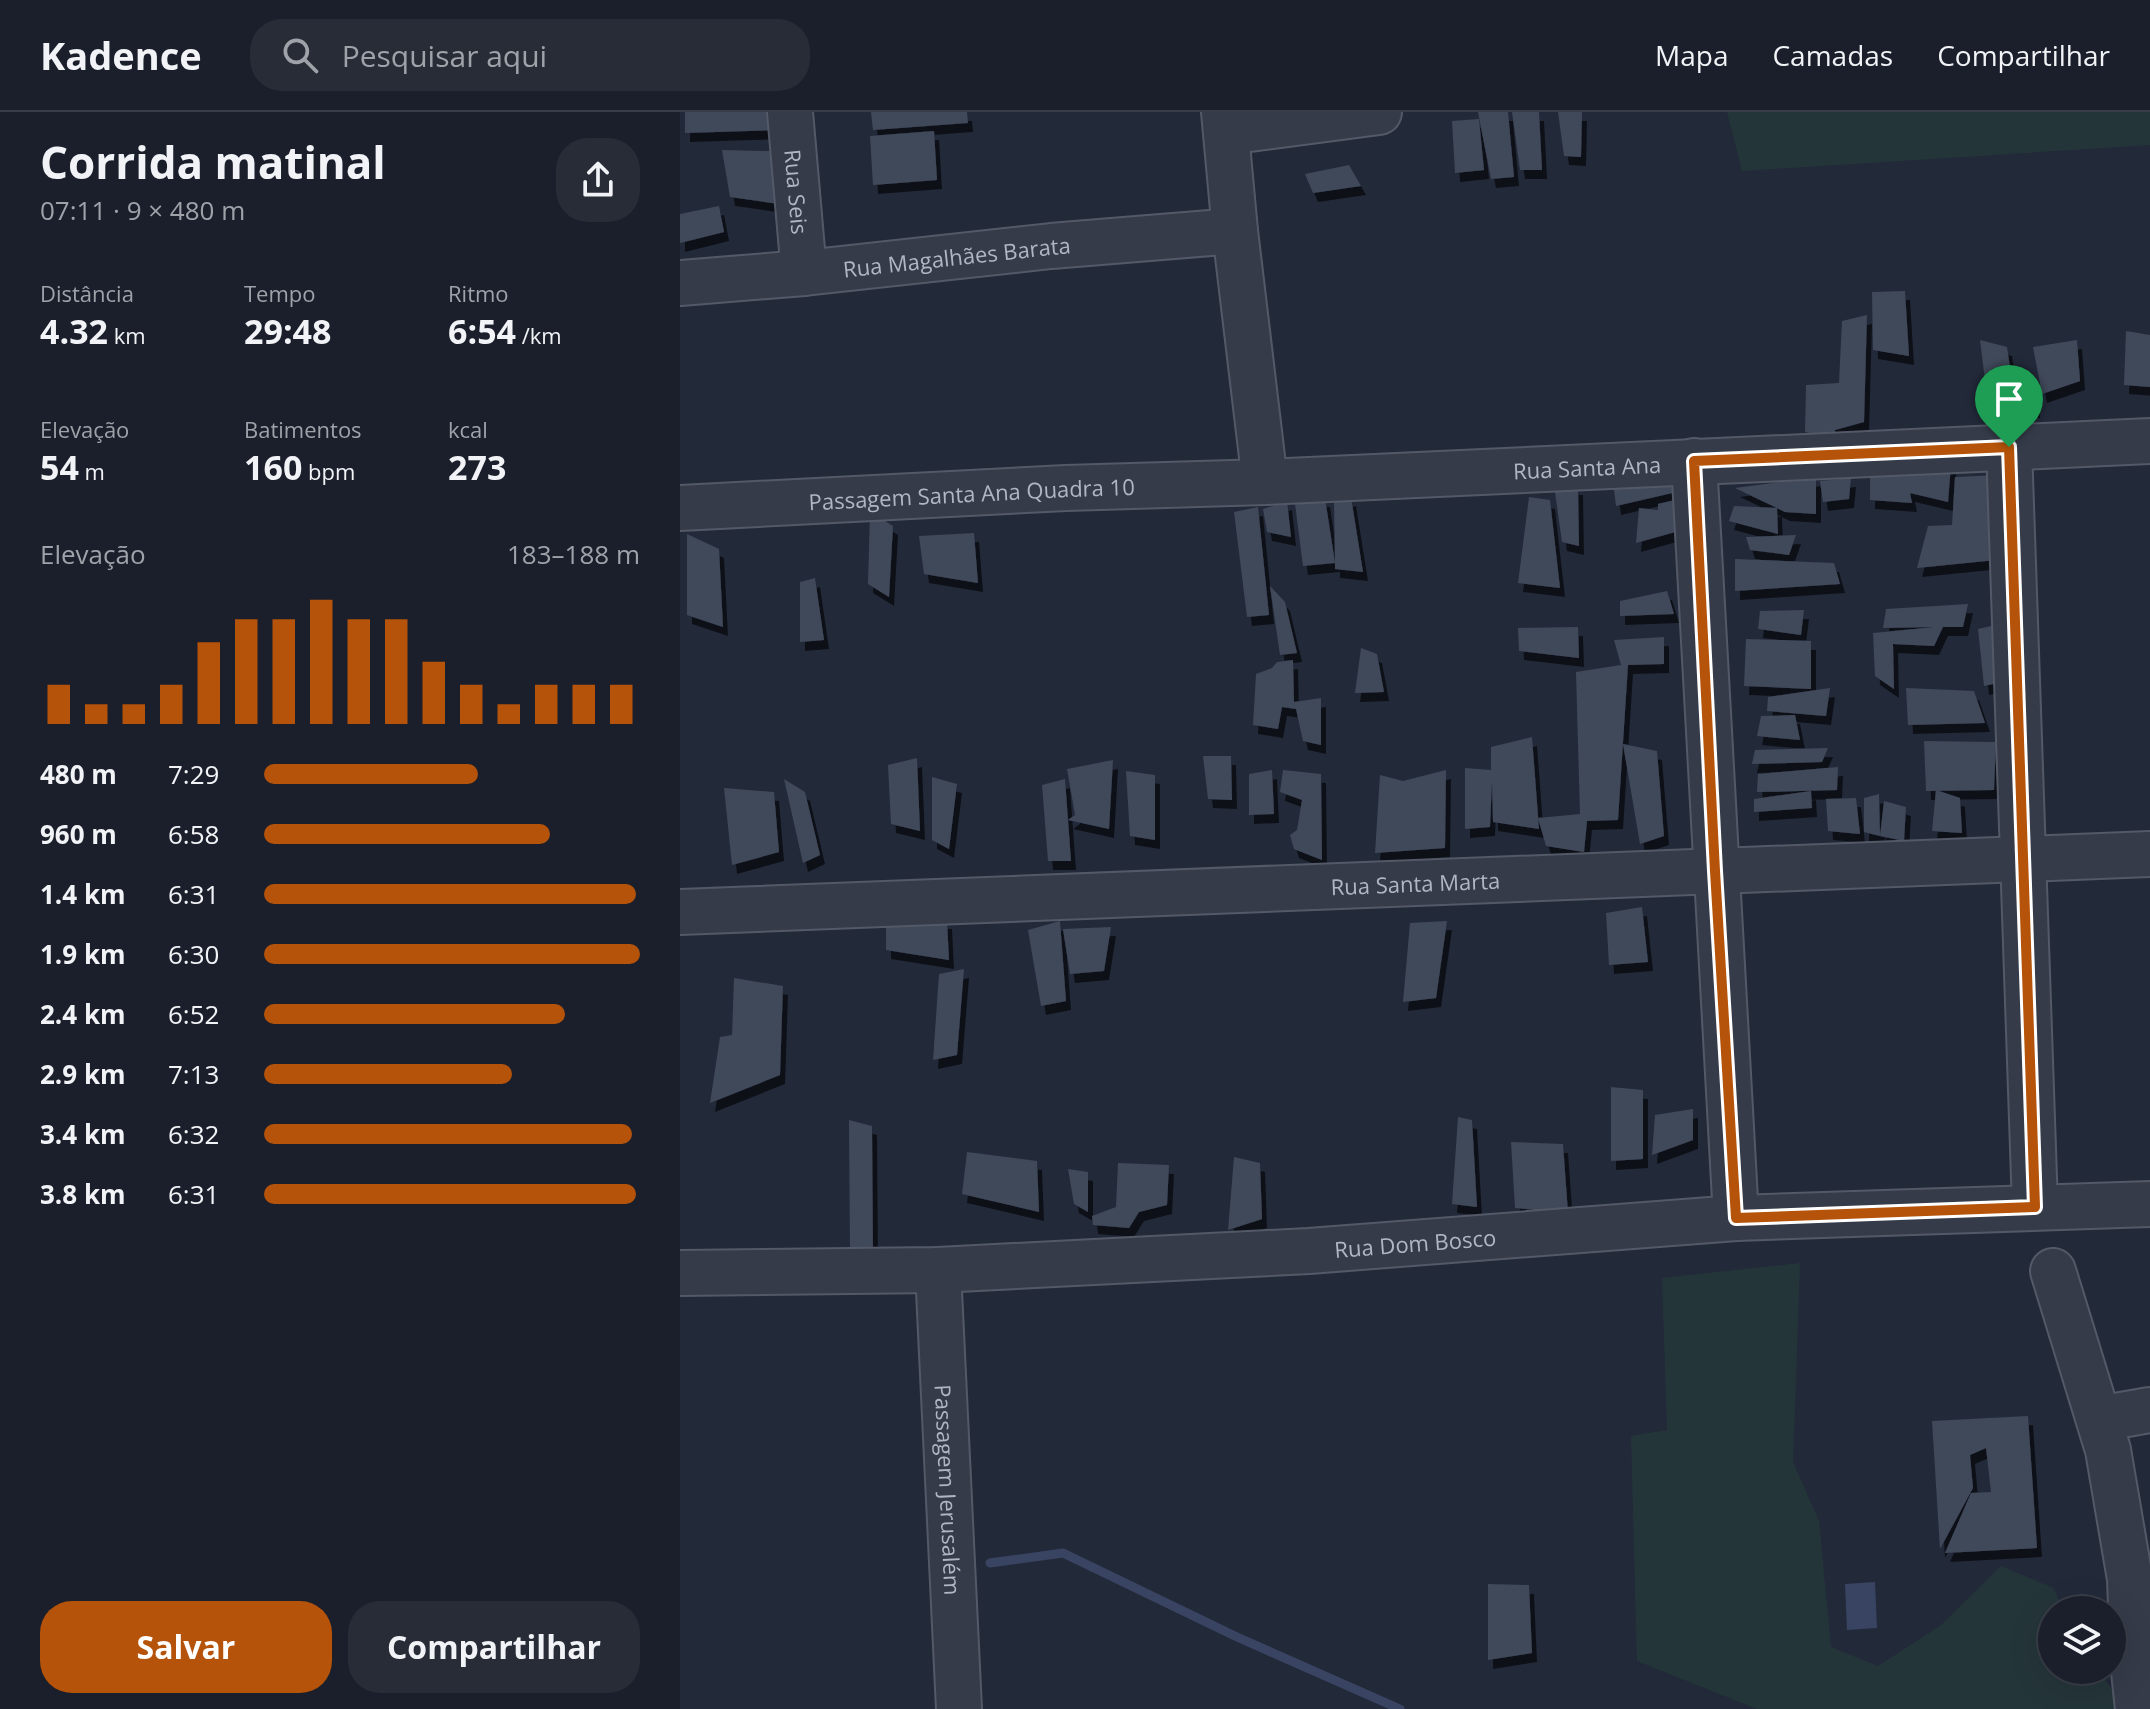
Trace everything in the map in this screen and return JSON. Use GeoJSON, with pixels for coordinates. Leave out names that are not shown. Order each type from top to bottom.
{"type":"FeatureCollection","features":[{"type":"Feature","properties":{"kind":"street","name":"Rua Seis"},"geometry":{"type":"LineString","coordinates":[[790,112],[804,273]]}},
{"type":"Feature","properties":{"kind":"street"},"geometry":{"type":"LineString","coordinates":[[1265,482],[1225,122],[1379,112]]}},
{"type":"Feature","properties":{"kind":"street","name":"Rua Magalhães Barata"},"geometry":{"type":"LineString","coordinates":[[680,283],[1235,231]]}},
{"type":"Feature","properties":{"kind":"street","name":"Rua Santa Ana"},"geometry":{"type":"LineString","coordinates":[[1265,482],[2150,441]]}},
{"type":"Feature","properties":{"kind":"street"},"geometry":{"type":"LineString","coordinates":[[2009,447],[2035,1207]]}},
{"type":"Feature","properties":{"kind":"street"},"geometry":{"type":"LineString","coordinates":[[1694,461],[1736,1218]]}},
{"type":"Feature","properties":{"kind":"street","name":"Passagem Santa Ana Quadra 10"},"geometry":{"type":"LineString","coordinates":[[680,508],[1066,488],[1265,482]]}},
{"type":"Feature","properties":{"kind":"street","name":"Rua Santa Marta"},"geometry":{"type":"LineString","coordinates":[[680,912],[2150,854]]}},
{"type":"Feature","properties":{"kind":"street","name":"Rua Dom Bosco"},"geometry":{"type":"LineString","coordinates":[[680,1273],[938,1270],[1309,1251],[1736,1218],[2150,1204]]}},
{"type":"Feature","properties":{"kind":"street","name":"Passagem Jerusalém"},"geometry":{"type":"LineString","coordinates":[[938,1270],[959,1709]]}},
{"type":"Feature","properties":{"kind":"street"},"geometry":{"type":"LineString","coordinates":[[2053,1271],[2108,1450],[2130,1579],[2140,1609],[2133,1662],[2138,1709]]}},
{"type":"Feature","properties":{"kind":"street"},"geometry":{"type":"LineString","coordinates":[[2099,1419],[2150,1410]]}},
{"type":"Feature","properties":{"kind":"shaded area"},"geometry":{"type":"Polygon","coordinates":[[[1727,112],[2150,112],[2150,145],[1742,171],[1727,112]]]}},
{"type":"Feature","properties":{"kind":"shaded area"},"geometry":{"type":"Polygon","coordinates":[[[1800,1263],[1793,1462],[1819,1521],[1831,1647],[1878,1666],[1940,1626],[2001,1566],[2053,1588],[2057,1596],[2038,1596],[2038,1684],[2108,1684],[2118,1699],[2150,1709],[1757,1709],[1637,1661],[1631,1436],[1667,1430],[1662,1278],[1800,1263]]]}},
{"type":"Feature","properties":{"kind":"water"},"geometry":{"type":"Polygon","coordinates":[[[1875,1582],[1877,1628],[1847,1630],[1845,1584],[1875,1582]]]}},
{"type":"Feature","properties":{"kind":"building"},"geometry":{"type":"Polygon","coordinates":[[[685,112],[775,112],[776,130],[685,133],[685,112]]]}},
{"type":"Feature","properties":{"kind":"building"},"geometry":{"type":"Polygon","coordinates":[[[871,112],[967,112],[968,123],[873,130],[871,112]]]}},
{"type":"Feature","properties":{"kind":"building"},"geometry":{"type":"Polygon","coordinates":[[[1478,112],[1508,112],[1514,177],[1491,179],[1478,112]]]}},
{"type":"Feature","properties":{"kind":"building"},"geometry":{"type":"Polygon","coordinates":[[[1512,112],[1539,112],[1542,170],[1520,170],[1512,112]]]}},
{"type":"Feature","properties":{"kind":"building"},"geometry":{"type":"Polygon","coordinates":[[[1558,112],[1582,112],[1581,157],[1564,156],[1558,112]]]}},
{"type":"Feature","properties":{"kind":"building"},"geometry":{"type":"Polygon","coordinates":[[[1479,119],[1484,170],[1455,173],[1452,121],[1479,119]]]}},
{"type":"Feature","properties":{"kind":"building"},"geometry":{"type":"Polygon","coordinates":[[[934,131],[937,180],[873,185],[870,136],[934,131]]]}},
{"type":"Feature","properties":{"kind":"building"},"geometry":{"type":"Polygon","coordinates":[[[722,150],[770,151],[779,204],[730,197],[722,150]]]}},
{"type":"Feature","properties":{"kind":"building"},"geometry":{"type":"Polygon","coordinates":[[[1349,165],[1361,186],[1313,193],[1305,174],[1349,165]]]}},
{"type":"Feature","properties":{"kind":"building"},"geometry":{"type":"Polygon","coordinates":[[[719,206],[724,232],[680,243],[680,214],[719,206]]]}},
{"type":"Feature","properties":{"kind":"building"},"geometry":{"type":"Polygon","coordinates":[[[1905,291],[1909,356],[1873,350],[1872,292],[1905,291]]]}},
{"type":"Feature","properties":{"kind":"building"},"geometry":{"type":"Polygon","coordinates":[[[1867,315],[1864,422],[1835,430],[1835,438],[1805,432],[1806,385],[1839,383],[1842,321],[1867,315]]]}},
{"type":"Feature","properties":{"kind":"building"},"geometry":{"type":"Polygon","coordinates":[[[2126,331],[2150,335],[2150,387],[2124,385],[2126,331]]]}},
{"type":"Feature","properties":{"kind":"building"},"geometry":{"type":"Polygon","coordinates":[[[1980,340],[2007,347],[2011,374],[2031,373],[2035,409],[1989,413],[1980,340]]]}},
{"type":"Feature","properties":{"kind":"building"},"geometry":{"type":"Polygon","coordinates":[[[2077,340],[2080,381],[2042,394],[2033,347],[2077,340]]]}},
{"type":"Feature","properties":{"kind":"building"},"geometry":{"type":"Polygon","coordinates":[[[1951,465],[1948,502],[1910,493],[1912,503],[1870,500],[1870,469],[1951,465]]]}},
{"type":"Feature","properties":{"kind":"building"},"geometry":{"type":"Polygon","coordinates":[[[1685,469],[1681,491],[1616,506],[1613,482],[1685,469]]]}},
{"type":"Feature","properties":{"kind":"building"},"geometry":{"type":"Polygon","coordinates":[[[1999,475],[2003,522],[1989,523],[1996,560],[1917,568],[1928,526],[1952,525],[1955,477],[1999,475]]]}},
{"type":"Feature","properties":{"kind":"building"},"geometry":{"type":"Polygon","coordinates":[[[1816,477],[1816,514],[1785,512],[1735,488],[1816,477]]]}},
{"type":"Feature","properties":{"kind":"building"},"geometry":{"type":"Polygon","coordinates":[[[1851,478],[1849,499],[1823,502],[1820,481],[1851,478]]]}},
{"type":"Feature","properties":{"kind":"building"},"geometry":{"type":"Polygon","coordinates":[[[1554,485],[1578,486],[1579,546],[1562,542],[1554,485]]]}},
{"type":"Feature","properties":{"kind":"building"},"geometry":{"type":"Polygon","coordinates":[[[1294,496],[1325,498],[1335,563],[1303,566],[1294,496]]]}},
{"type":"Feature","properties":{"kind":"building"},"geometry":{"type":"Polygon","coordinates":[[[1351,497],[1363,572],[1335,569],[1334,502],[1351,497]]]}},
{"type":"Feature","properties":{"kind":"building"},"geometry":{"type":"Polygon","coordinates":[[[1529,497],[1550,500],[1560,588],[1518,583],[1529,497]]]}},
{"type":"Feature","properties":{"kind":"building"},"geometry":{"type":"Polygon","coordinates":[[[1679,499],[1686,529],[1636,543],[1639,508],[1658,510],[1658,504],[1679,499]]]}},
{"type":"Feature","properties":{"kind":"building"},"geometry":{"type":"Polygon","coordinates":[[[1287,501],[1291,537],[1267,532],[1263,509],[1287,501]]]}},
{"type":"Feature","properties":{"kind":"building"},"geometry":{"type":"Polygon","coordinates":[[[1734,506],[1777,508],[1778,534],[1729,521],[1734,506]]]}},
{"type":"Feature","properties":{"kind":"building"},"geometry":{"type":"Polygon","coordinates":[[[1258,507],[1269,615],[1247,617],[1234,512],[1258,507]]]}},
{"type":"Feature","properties":{"kind":"building"},"geometry":{"type":"Polygon","coordinates":[[[870,512],[893,526],[889,597],[868,584],[870,512]]]}},
{"type":"Feature","properties":{"kind":"building"},"geometry":{"type":"Polygon","coordinates":[[[974,533],[978,583],[924,574],[919,536],[974,533]]]}},
{"type":"Feature","properties":{"kind":"building"},"geometry":{"type":"Polygon","coordinates":[[[687,534],[719,549],[723,627],[687,615],[687,534]]]}},
{"type":"Feature","properties":{"kind":"building"},"geometry":{"type":"Polygon","coordinates":[[[1796,535],[1789,555],[1750,550],[1746,537],[1796,535]]]}},
{"type":"Feature","properties":{"kind":"building"},"geometry":{"type":"Polygon","coordinates":[[[1735,559],[1834,563],[1840,584],[1735,591],[1735,559]]]}},
{"type":"Feature","properties":{"kind":"building"},"geometry":{"type":"Polygon","coordinates":[[[815,578],[824,640],[800,642],[800,582],[815,578]]]}},
{"type":"Feature","properties":{"kind":"building"},"geometry":{"type":"Polygon","coordinates":[[[1270,586],[1285,602],[1297,653],[1280,655],[1270,586]]]}},
{"type":"Feature","properties":{"kind":"building"},"geometry":{"type":"Polygon","coordinates":[[[1667,591],[1674,614],[1620,616],[1620,601],[1667,591]]]}},
{"type":"Feature","properties":{"kind":"building"},"geometry":{"type":"Polygon","coordinates":[[[1968,604],[1963,627],[1943,627],[1934,646],[1893,644],[1894,689],[1875,676],[1873,633],[1935,627],[1883,628],[1886,609],[1968,604]]]}},
{"type":"Feature","properties":{"kind":"building"},"geometry":{"type":"Polygon","coordinates":[[[1804,610],[1801,635],[1758,629],[1760,611],[1804,610]]]}},
{"type":"Feature","properties":{"kind":"building"},"geometry":{"type":"Polygon","coordinates":[[[2009,622],[2016,679],[1984,686],[1978,629],[2009,622]]]}},
{"type":"Feature","properties":{"kind":"building"},"geometry":{"type":"Polygon","coordinates":[[[1578,627],[1579,658],[1519,651],[1518,628],[1578,627]]]}},
{"type":"Feature","properties":{"kind":"building"},"geometry":{"type":"Polygon","coordinates":[[[1664,637],[1664,664],[1628,665],[1618,820],[1587,821],[1584,852],[1546,846],[1538,818],[1580,814],[1576,672],[1621,665],[1614,640],[1664,637]]]}},
{"type":"Feature","properties":{"kind":"building"},"geometry":{"type":"Polygon","coordinates":[[[1746,639],[1811,641],[1811,689],[1744,686],[1746,639]]]}},
{"type":"Feature","properties":{"kind":"building"},"geometry":{"type":"Polygon","coordinates":[[[1361,648],[1377,654],[1384,692],[1355,693],[1361,648]]]}},
{"type":"Feature","properties":{"kind":"building"},"geometry":{"type":"Polygon","coordinates":[[[1293,660],[1294,702],[1321,698],[1321,745],[1303,741],[1296,709],[1282,707],[1278,729],[1253,725],[1256,674],[1272,668],[1277,662],[1293,660]]]}},
{"type":"Feature","properties":{"kind":"building"},"geometry":{"type":"Polygon","coordinates":[[[1830,688],[1826,716],[1767,711],[1768,697],[1830,688]]]}},
{"type":"Feature","properties":{"kind":"building"},"geometry":{"type":"Polygon","coordinates":[[[1906,688],[1974,691],[1985,723],[1908,725],[1906,688]]]}},
{"type":"Feature","properties":{"kind":"building"},"geometry":{"type":"Polygon","coordinates":[[[1795,715],[1800,740],[1757,736],[1761,716],[1795,715]]]}},
{"type":"Feature","properties":{"kind":"building"},"geometry":{"type":"Polygon","coordinates":[[[1532,737],[1539,829],[1493,822],[1492,781],[1490,827],[1465,829],[1465,768],[1491,770],[1491,747],[1532,737]]]}},
{"type":"Feature","properties":{"kind":"building"},"geometry":{"type":"Polygon","coordinates":[[[1924,741],[1996,742],[1994,790],[1926,791],[1924,741]]]}},
{"type":"Feature","properties":{"kind":"building"},"geometry":{"type":"Polygon","coordinates":[[[1623,744],[1657,751],[1664,836],[1640,844],[1623,744]]]}},
{"type":"Feature","properties":{"kind":"building"},"geometry":{"type":"Polygon","coordinates":[[[1828,748],[1822,762],[1752,764],[1755,750],[1828,748]]]}},
{"type":"Feature","properties":{"kind":"building"},"geometry":{"type":"Polygon","coordinates":[[[1203,756],[1231,756],[1232,800],[1208,799],[1203,756]]]}},
{"type":"Feature","properties":{"kind":"building"},"geometry":{"type":"Polygon","coordinates":[[[917,758],[920,831],[891,824],[888,765],[917,758]]]}},
{"type":"Feature","properties":{"kind":"building"},"geometry":{"type":"Polygon","coordinates":[[[1113,760],[1109,829],[1068,820],[1075,815],[1067,769],[1113,760]]]}},
{"type":"Feature","properties":{"kind":"building"},"geometry":{"type":"Polygon","coordinates":[[[1838,767],[1837,790],[1757,792],[1758,774],[1838,767]]]}},
{"type":"Feature","properties":{"kind":"building"},"geometry":{"type":"Polygon","coordinates":[[[1272,770],[1274,814],[1249,815],[1249,774],[1272,770]]]}},
{"type":"Feature","properties":{"kind":"building"},"geometry":{"type":"Polygon","coordinates":[[[1283,770],[1321,774],[1322,860],[1294,849],[1290,835],[1297,830],[1302,800],[1280,792],[1283,770]]]}},
{"type":"Feature","properties":{"kind":"building"},"geometry":{"type":"Polygon","coordinates":[[[1446,770],[1445,848],[1375,853],[1380,775],[1403,781],[1446,770]]]}},
{"type":"Feature","properties":{"kind":"building"},"geometry":{"type":"Polygon","coordinates":[[[1126,771],[1155,775],[1155,840],[1130,836],[1126,771]]]}},
{"type":"Feature","properties":{"kind":"building"},"geometry":{"type":"Polygon","coordinates":[[[932,777],[957,784],[949,849],[932,840],[932,777]]]}},
{"type":"Feature","properties":{"kind":"building"},"geometry":{"type":"Polygon","coordinates":[[[784,779],[805,792],[820,855],[803,863],[784,779]]]}},
{"type":"Feature","properties":{"kind":"building"},"geometry":{"type":"Polygon","coordinates":[[[1065,779],[1071,861],[1048,861],[1042,785],[1065,779]]]}},
{"type":"Feature","properties":{"kind":"building"},"geometry":{"type":"Polygon","coordinates":[[[724,788],[774,792],[779,852],[732,865],[724,788]]]}},
{"type":"Feature","properties":{"kind":"building"},"geometry":{"type":"Polygon","coordinates":[[[1936,790],[1960,798],[1962,833],[1932,831],[1936,790]]]}},
{"type":"Feature","properties":{"kind":"building"},"geometry":{"type":"Polygon","coordinates":[[[1811,791],[1812,808],[1754,812],[1754,799],[1811,791]]]}},
{"type":"Feature","properties":{"kind":"building"},"geometry":{"type":"Polygon","coordinates":[[[1879,794],[1880,836],[1864,832],[1864,798],[1879,794]]]}},
{"type":"Feature","properties":{"kind":"building"},"geometry":{"type":"Polygon","coordinates":[[[1856,798],[1860,834],[1828,831],[1826,799],[1856,798]]]}},
{"type":"Feature","properties":{"kind":"building"},"geometry":{"type":"Polygon","coordinates":[[[1884,801],[1906,807],[1904,841],[1880,836],[1884,801]]]}},
{"type":"Feature","properties":{"kind":"building"},"geometry":{"type":"Polygon","coordinates":[[[1642,907],[1648,962],[1609,965],[1606,913],[1642,907]]]}},
{"type":"Feature","properties":{"kind":"building"},"geometry":{"type":"Polygon","coordinates":[[[886,918],[947,920],[949,960],[886,950],[886,918]]]}},
{"type":"Feature","properties":{"kind":"building"},"geometry":{"type":"Polygon","coordinates":[[[1060,921],[1066,1001],[1041,1006],[1028,930],[1060,921]]]}},
{"type":"Feature","properties":{"kind":"building"},"geometry":{"type":"Polygon","coordinates":[[[1447,921],[1436,998],[1403,1002],[1410,923],[1447,921]]]}},
{"type":"Feature","properties":{"kind":"building"},"geometry":{"type":"Polygon","coordinates":[[[1111,927],[1104,971],[1070,974],[1063,929],[1111,927]]]}},
{"type":"Feature","properties":{"kind":"building"},"geometry":{"type":"Polygon","coordinates":[[[964,969],[957,1055],[933,1060],[939,974],[964,969]]]}},
{"type":"Feature","properties":{"kind":"building"},"geometry":{"type":"Polygon","coordinates":[[[734,978],[783,986],[780,1075],[710,1103],[720,1037],[732,1035],[734,978]]]}},
{"type":"Feature","properties":{"kind":"building"},"geometry":{"type":"Polygon","coordinates":[[[1611,1087],[1643,1090],[1643,1159],[1611,1161],[1611,1087]]]}},
{"type":"Feature","properties":{"kind":"building"},"geometry":{"type":"Polygon","coordinates":[[[1693,1109],[1693,1140],[1652,1155],[1655,1115],[1693,1109]]]}},
{"type":"Feature","properties":{"kind":"building"},"geometry":{"type":"Polygon","coordinates":[[[1458,1117],[1472,1120],[1477,1207],[1452,1204],[1458,1117]]]}},
{"type":"Feature","properties":{"kind":"building"},"geometry":{"type":"Polygon","coordinates":[[[849,1120],[872,1126],[873,1256],[850,1249],[849,1120]]]}},
{"type":"Feature","properties":{"kind":"building"},"geometry":{"type":"Polygon","coordinates":[[[1511,1142],[1563,1144],[1568,1213],[1515,1208],[1511,1142]]]}},
{"type":"Feature","properties":{"kind":"building"},"geometry":{"type":"Polygon","coordinates":[[[967,1152],[1037,1161],[1039,1212],[962,1194],[967,1152]]]}},
{"type":"Feature","properties":{"kind":"building"},"geometry":{"type":"Polygon","coordinates":[[[1234,1157],[1260,1163],[1262,1219],[1228,1230],[1234,1157]]]}},
{"type":"Feature","properties":{"kind":"building"},"geometry":{"type":"Polygon","coordinates":[[[1118,1163],[1169,1165],[1167,1205],[1139,1212],[1129,1228],[1093,1225],[1092,1216],[1116,1207],[1118,1163]]]}},
{"type":"Feature","properties":{"kind":"building"},"geometry":{"type":"Polygon","coordinates":[[[1068,1169],[1088,1172],[1088,1212],[1074,1204],[1068,1169]]]}},
{"type":"Feature","properties":{"kind":"building"},"geometry":{"type":"Polygon","coordinates":[[[2028,1416],[2037,1548],[1945,1553],[1971,1493],[1991,1492],[1986,1448],[1970,1455],[1973,1488],[1940,1549],[1932,1421],[2028,1416]]]}},
{"type":"Feature","properties":{"kind":"building"},"geometry":{"type":"Polygon","coordinates":[[[1488,1584],[1529,1585],[1532,1653],[1488,1660],[1488,1584]]]}},
{"type":"Feature","properties":{"kind":"waterway"},"geometry":{"type":"LineString","coordinates":[[990,1563],[1063,1553],[1237,1637],[1400,1709]]}},
{"type":"Feature","properties":{"kind":"route"},"geometry":{"type":"LineString","coordinates":[[2009,447],[2035,1207],[1736,1218],[1694,461],[2009,447]]}}]}
